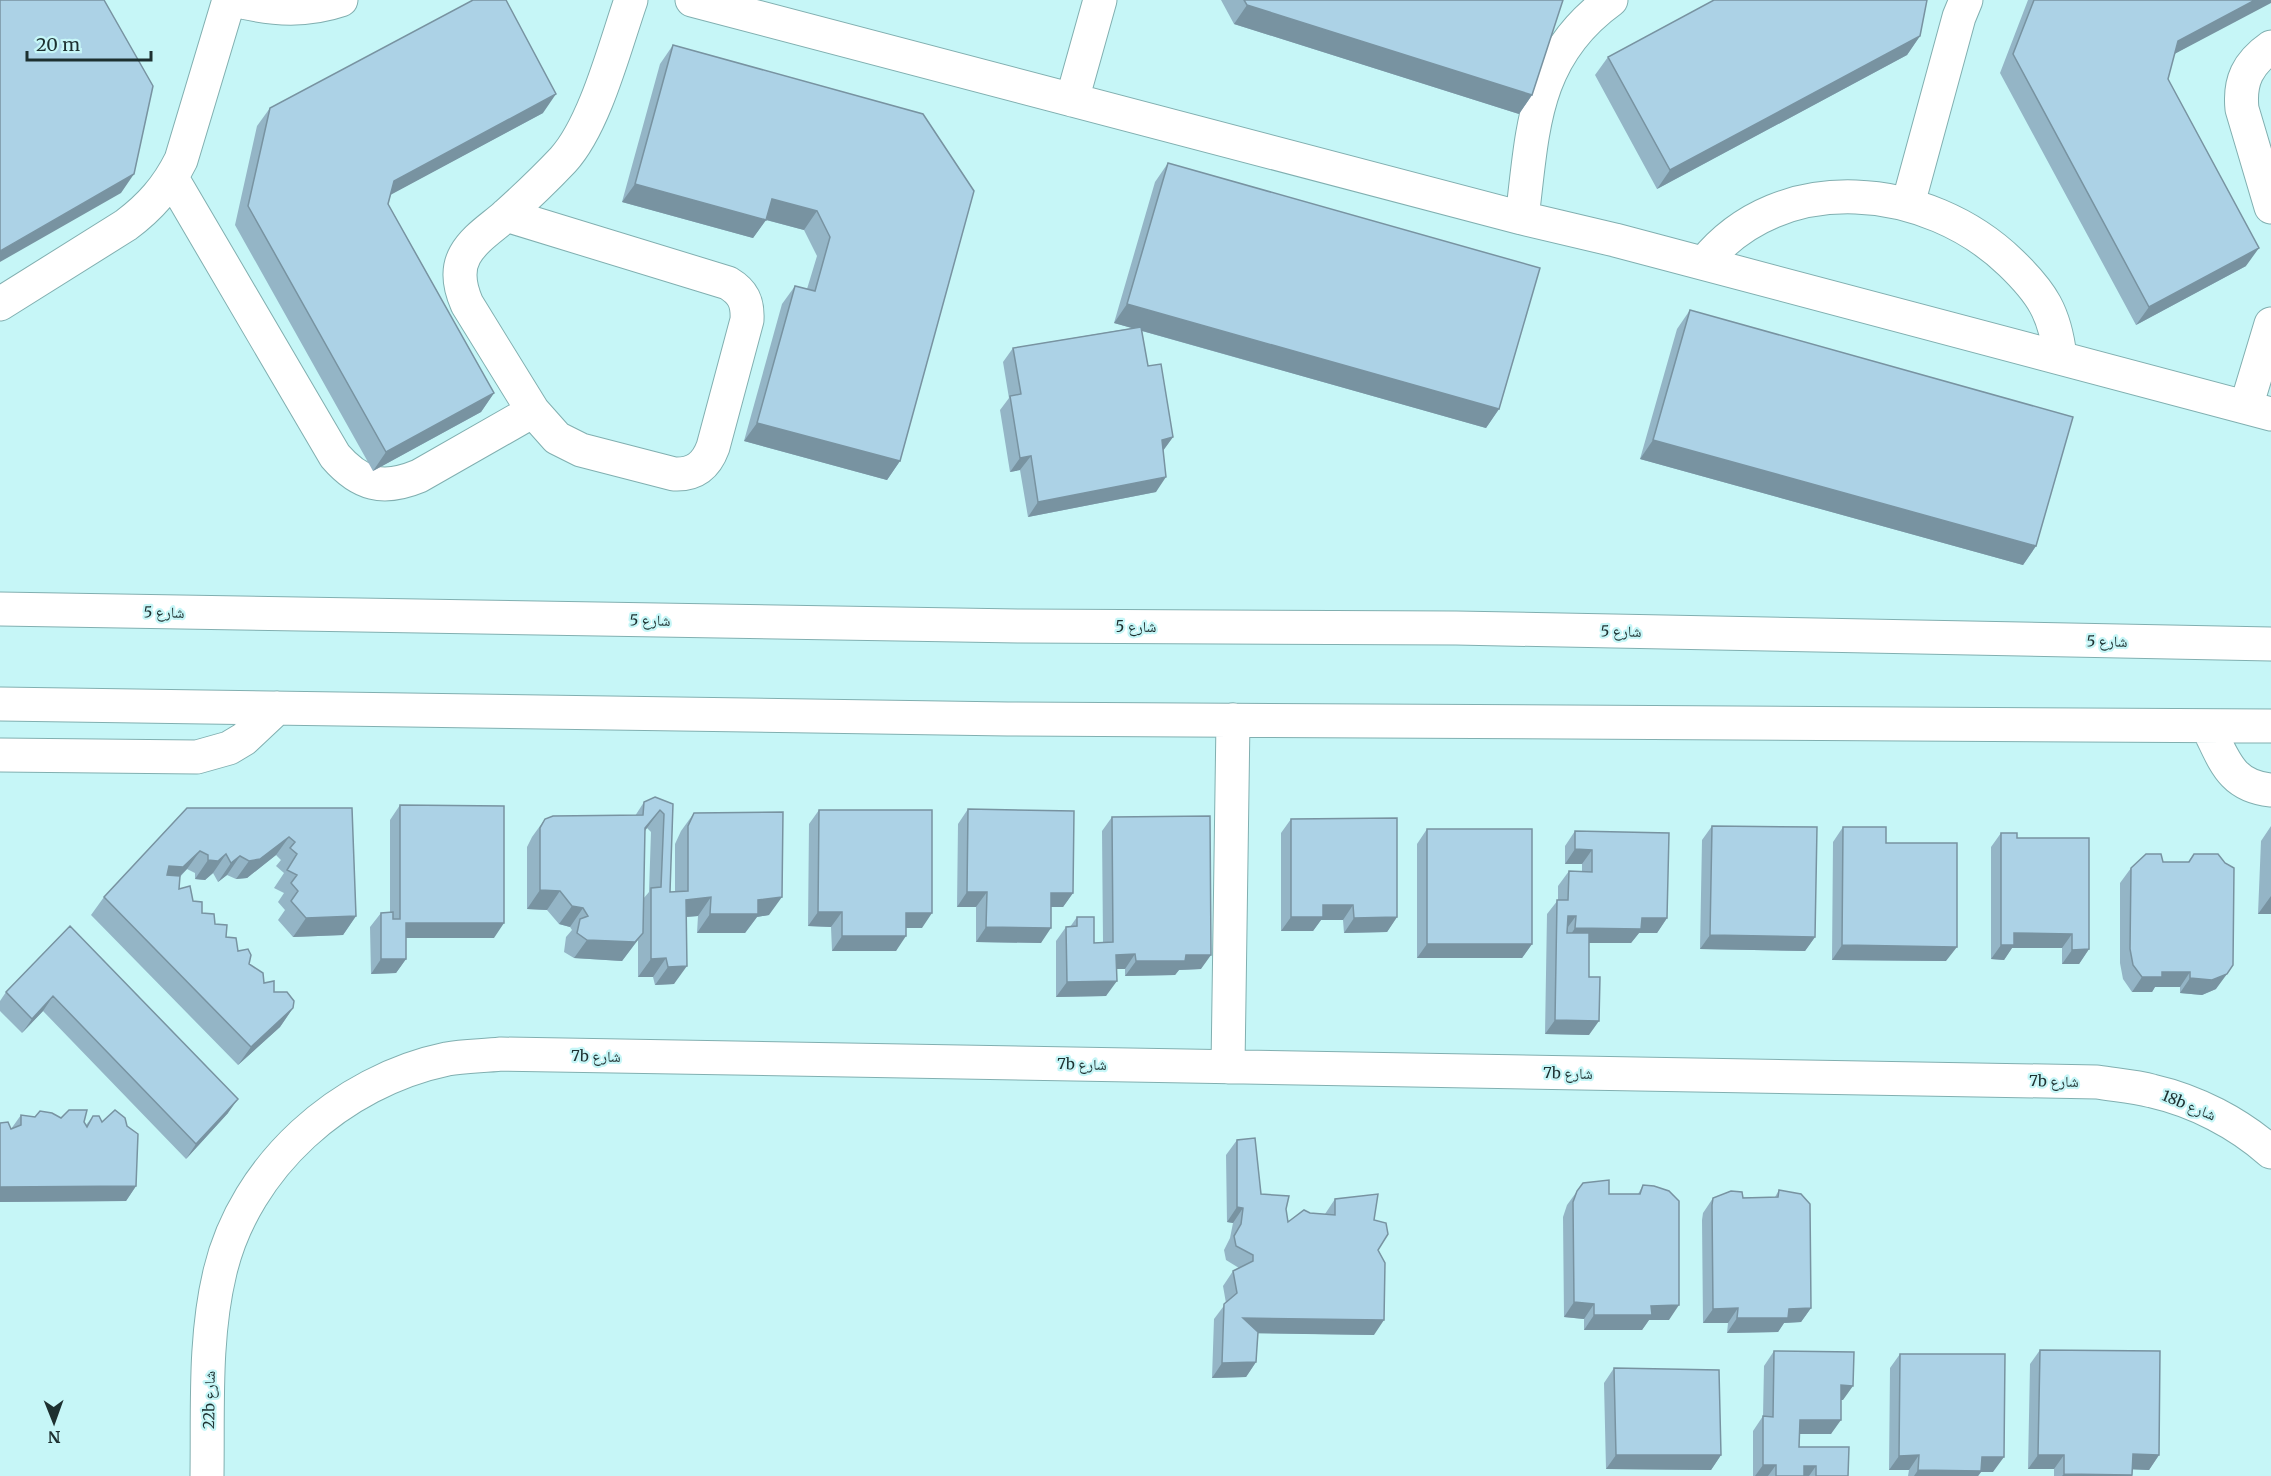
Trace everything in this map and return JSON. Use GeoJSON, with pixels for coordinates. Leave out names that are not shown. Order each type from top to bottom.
{"type":"FeatureCollection","features":[{"type":"Feature","properties":{"kind":"street"},"geometry":{"type":"LineString","coordinates":[[0,303],[126,225],[144,212],[159,196],[172,178],[184,152],[229,0]]}},
{"type":"Feature","properties":{"kind":"street"},"geometry":{"type":"LineString","coordinates":[[235,0],[261,7],[294,9],[327,5],[341,0]]}},
{"type":"Feature","properties":{"kind":"street"},"geometry":{"type":"LineString","coordinates":[[506,215],[728,283],[738,289],[745,298],[748,309],[747,320],[713,447],[703,465],[694,472],[684,475],[674,474],[581,450],[556,438],[533,411],[467,304],[461,289],[459,274],[463,258],[471,245],[564,159],[580,136],[592,111],[631,0]]}},
{"type":"Feature","properties":{"kind":"street"},"geometry":{"type":"LineString","coordinates":[[692,0],[1522,218],[1704,263],[2259,411],[2271,324]]}},
{"type":"Feature","properties":{"kind":"street"},"geometry":{"type":"LineString","coordinates":[[1072,100],[1100,0]]}},
{"type":"Feature","properties":{"kind":"street"},"geometry":{"type":"LineString","coordinates":[[1522,218],[1535,116],[1542,90],[1567,43],[1584,23],[1611,0]]}},
{"type":"Feature","properties":{"kind":"street"},"geometry":{"type":"LineString","coordinates":[[1908,204],[1959,17],[1966,0]]}},
{"type":"Feature","properties":{"kind":"street"},"geometry":{"type":"LineString","coordinates":[[2271,47],[2259,55],[2250,66],[2243,80],[2241,94],[2242,109],[2260,133],[2271,207]]}},
{"type":"Feature","properties":{"kind":"street"},"geometry":{"type":"LineString","coordinates":[[172,178],[335,456],[347,470],[363,480],[382,485],[401,484],[419,477],[533,411]]}},
{"type":"Feature","properties":{"kind":"street"},"geometry":{"type":"LineString","coordinates":[[1704,263],[1716,249],[1745,224],[1805,202],[1840,197],[1875,197],[1908,204],[1941,215],[1971,231],[1999,251],[2031,282],[2052,317],[2058,336],[2060,357]]}},
{"type":"Feature","properties":{"kind":"street","name":"شارع 5"},"geometry":{"type":"LineString","coordinates":[[0,609],[1020,626],[1468,628],[2271,644]]}},
{"type":"Feature","properties":{"kind":"street"},"geometry":{"type":"LineString","coordinates":[[0,704],[1233,720],[2271,726]]}},
{"type":"Feature","properties":{"kind":"street"},"geometry":{"type":"LineString","coordinates":[[0,755],[197,757],[229,748],[244,739],[278,708]]}},
{"type":"Feature","properties":{"kind":"street"},"geometry":{"type":"LineString","coordinates":[[1228,1067],[1233,720]]}},
{"type":"Feature","properties":{"kind":"street"},"geometry":{"type":"LineString","coordinates":[[2207,726],[2236,777],[2247,785],[2271,790]]}},
{"type":"Feature","properties":{"kind":"street","name":"7b شارع"},"geometry":{"type":"LineString","coordinates":[[210,1324],[220,1270],[238,1220],[267,1174],[303,1133],[346,1100],[394,1076],[447,1059],[501,1054],[2097,1082]]}},
{"type":"Feature","properties":{"kind":"street","name":"18b شارع"},"geometry":{"type":"LineString","coordinates":[[2097,1082],[2153,1091],[2205,1109],[2254,1138],[2271,1152]]}},
{"type":"Feature","properties":{"kind":"street","name":"22b شارع"},"geometry":{"type":"LineString","coordinates":[[207,1476],[210,1324]]}},
{"type":"Feature","properties":{"kind":"building"},"geometry":{"type":"Polygon","coordinates":[[[0,0],[104,0],[153,86],[134,174],[0,251],[0,0]]]}},
{"type":"Feature","properties":{"kind":"building"},"geometry":{"type":"Polygon","coordinates":[[[473,0],[506,0],[556,94],[394,181],[388,204],[494,393],[386,452],[248,206],[270,108],[473,0]]]}},
{"type":"Feature","properties":{"kind":"building"},"geometry":{"type":"Polygon","coordinates":[[[1244,0],[1563,0],[1532,95],[1247,5],[1244,0]]]}},
{"type":"Feature","properties":{"kind":"building"},"geometry":{"type":"Polygon","coordinates":[[[1714,0],[1927,0],[1920,36],[1670,170],[1608,57],[1714,0]]]}},
{"type":"Feature","properties":{"kind":"building"},"geometry":{"type":"Polygon","coordinates":[[[2034,0],[2255,0],[2178,41],[2168,79],[2259,248],[2149,307],[2013,54],[2034,0]]]}},
{"type":"Feature","properties":{"kind":"building"},"geometry":{"type":"Polygon","coordinates":[[[673,45],[923,114],[974,191],[900,461],[757,423],[795,286],[815,291],[830,237],[817,211],[772,199],[766,220],[635,184],[673,45]]]}},
{"type":"Feature","properties":{"kind":"building"},"geometry":{"type":"Polygon","coordinates":[[[1168,163],[1540,268],[1499,409],[1127,304],[1168,163]]]}},
{"type":"Feature","properties":{"kind":"building"},"geometry":{"type":"Polygon","coordinates":[[[1690,310],[2073,417],[2036,546],[1653,440],[1690,310]]]}},
{"type":"Feature","properties":{"kind":"building"},"geometry":{"type":"Polygon","coordinates":[[[1141,327],[1148,366],[1161,364],[1173,437],[1162,440],[1166,477],[1038,502],[1031,456],[1020,458],[1010,396],[1021,394],[1013,348],[1141,327]]]}},
{"type":"Feature","properties":{"kind":"building"},"geometry":{"type":"Polygon","coordinates":[[[655,797],[673,804],[670,892],[688,891],[688,826],[694,813],[783,812],[782,897],[758,900],[758,914],[710,914],[711,897],[686,900],[687,966],[668,967],[666,958],[651,959],[651,888],[661,887],[664,814],[660,810],[645,828],[643,933],[635,942],[587,940],[577,933],[580,919],[588,916],[583,908],[572,906],[560,891],[540,890],[540,828],[545,819],[553,816],[643,815],[644,802],[655,797]]]}},
{"type":"Feature","properties":{"kind":"building"},"geometry":{"type":"Polygon","coordinates":[[[400,805],[504,806],[504,923],[406,923],[406,959],[381,959],[381,913],[393,912],[393,919],[400,919],[400,805]]]}},
{"type":"Feature","properties":{"kind":"building"},"geometry":{"type":"Polygon","coordinates":[[[187,808],[352,808],[356,916],[306,918],[291,901],[298,891],[291,883],[297,875],[287,870],[297,854],[290,848],[295,842],[289,837],[260,859],[249,861],[240,856],[231,863],[226,854],[218,861],[208,860],[208,855],[200,851],[183,867],[169,866],[167,875],[180,876],[179,889],[190,886],[193,901],[202,902],[202,913],[214,914],[215,924],[227,925],[226,937],[236,938],[238,951],[248,949],[251,955],[249,964],[263,973],[264,983],[274,981],[274,992],[287,992],[294,1001],[293,1008],[251,1047],[104,897],[187,808]]]}},
{"type":"Feature","properties":{"kind":"building"},"geometry":{"type":"Polygon","coordinates":[[[968,809],[1074,811],[1073,893],[1051,893],[1051,928],[986,927],[987,892],[967,892],[968,809]]]}},
{"type":"Feature","properties":{"kind":"building"},"geometry":{"type":"Polygon","coordinates":[[[819,810],[932,810],[932,913],[906,913],[906,936],[842,936],[842,912],[818,912],[819,810]]]}},
{"type":"Feature","properties":{"kind":"building"},"geometry":{"type":"Polygon","coordinates":[[[1210,816],[1211,955],[1186,955],[1185,961],[1136,961],[1135,954],[1116,955],[1117,981],[1067,982],[1066,927],[1077,926],[1077,917],[1094,917],[1094,943],[1113,942],[1112,817],[1210,816]]]}},
{"type":"Feature","properties":{"kind":"building"},"geometry":{"type":"Polygon","coordinates":[[[1397,818],[1397,917],[1354,918],[1353,905],[1323,905],[1323,917],[1291,917],[1291,819],[1397,818]]]}},
{"type":"Feature","properties":{"kind":"building"},"geometry":{"type":"Polygon","coordinates":[[[1712,826],[1817,827],[1815,937],[1710,935],[1712,826]]]}},
{"type":"Feature","properties":{"kind":"building"},"geometry":{"type":"Polygon","coordinates":[[[1843,827],[1886,827],[1886,843],[1957,843],[1957,947],[1842,945],[1843,827]]]}},
{"type":"Feature","properties":{"kind":"building"},"geometry":{"type":"Polygon","coordinates":[[[1427,829],[1532,829],[1532,944],[1427,944],[1427,829]]]}},
{"type":"Feature","properties":{"kind":"building"},"geometry":{"type":"Polygon","coordinates":[[[1575,831],[1669,833],[1667,918],[1642,918],[1641,929],[1575,928],[1576,916],[1568,916],[1567,933],[1589,933],[1589,977],[1600,977],[1599,1021],[1555,1020],[1557,900],[1568,900],[1569,871],[1592,872],[1592,850],[1575,849],[1575,831]]]}},
{"type":"Feature","properties":{"kind":"building"},"geometry":{"type":"Polygon","coordinates":[[[2001,833],[2017,833],[2017,838],[2089,838],[2089,949],[2072,950],[2072,934],[2014,933],[2014,945],[2001,945],[2001,833]]]}},
{"type":"Feature","properties":{"kind":"building"},"geometry":{"type":"Polygon","coordinates":[[[2146,854],[2161,854],[2163,862],[2189,862],[2194,854],[2218,854],[2225,863],[2234,868],[2233,965],[2227,974],[2212,980],[2190,978],[2190,972],[2162,972],[2162,977],[2142,977],[2133,965],[2130,949],[2131,868],[2146,854]]]}},
{"type":"Feature","properties":{"kind":"building"},"geometry":{"type":"Polygon","coordinates":[[[70,926],[238,1099],[196,1144],[53,996],[32,1019],[6,992],[70,926]]]}},
{"type":"Feature","properties":{"kind":"building"},"geometry":{"type":"Polygon","coordinates":[[[69,1110],[87,1110],[84,1122],[87,1127],[93,1116],[99,1116],[102,1122],[115,1110],[125,1118],[127,1126],[138,1134],[136,1186],[0,1187],[0,1123],[8,1122],[11,1129],[21,1125],[21,1115],[35,1117],[40,1111],[52,1113],[61,1118],[69,1110]]]}},
{"type":"Feature","properties":{"kind":"building"},"geometry":{"type":"Polygon","coordinates":[[[1255,1138],[1261,1194],[1289,1196],[1286,1209],[1288,1222],[1304,1210],[1310,1213],[1335,1215],[1335,1199],[1378,1194],[1374,1220],[1386,1223],[1388,1234],[1378,1250],[1385,1263],[1384,1320],[1243,1318],[1258,1332],[1256,1362],[1222,1363],[1224,1304],[1237,1293],[1233,1271],[1253,1261],[1253,1255],[1236,1246],[1234,1236],[1241,1224],[1243,1208],[1237,1207],[1237,1140],[1255,1138]]]}},
{"type":"Feature","properties":{"kind":"building"},"geometry":{"type":"Polygon","coordinates":[[[1609,1180],[1609,1194],[1640,1194],[1643,1185],[1654,1186],[1669,1191],[1679,1201],[1679,1305],[1651,1306],[1652,1315],[1594,1315],[1594,1304],[1574,1302],[1573,1202],[1583,1183],[1609,1180]]]}},
{"type":"Feature","properties":{"kind":"building"},"geometry":{"type":"Polygon","coordinates":[[[1779,1190],[1801,1194],[1810,1204],[1811,1308],[1789,1309],[1788,1318],[1737,1318],[1738,1308],[1713,1309],[1713,1198],[1731,1191],[1742,1192],[1743,1198],[1778,1197],[1779,1190]]]}},
{"type":"Feature","properties":{"kind":"building"},"geometry":{"type":"Polygon","coordinates":[[[2040,1350],[2160,1351],[2159,1455],[2133,1454],[2132,1475],[2064,1474],[2064,1455],[2038,1455],[2040,1350]]]}},
{"type":"Feature","properties":{"kind":"building"},"geometry":{"type":"Polygon","coordinates":[[[1774,1351],[1854,1352],[1853,1386],[1841,1385],[1841,1420],[1800,1420],[1799,1447],[1849,1447],[1848,1476],[1816,1476],[1816,1466],[1804,1466],[1804,1476],[1776,1476],[1776,1465],[1763,1465],[1763,1416],[1773,1417],[1774,1351]]]}},
{"type":"Feature","properties":{"kind":"building"},"geometry":{"type":"Polygon","coordinates":[[[1900,1354],[2005,1354],[2004,1457],[1982,1457],[1981,1471],[1918,1470],[1919,1455],[1899,1456],[1900,1354]]]}},
{"type":"Feature","properties":{"kind":"building"},"geometry":{"type":"Polygon","coordinates":[[[1614,1368],[1719,1370],[1721,1455],[1616,1455],[1614,1368]]]}}]}
